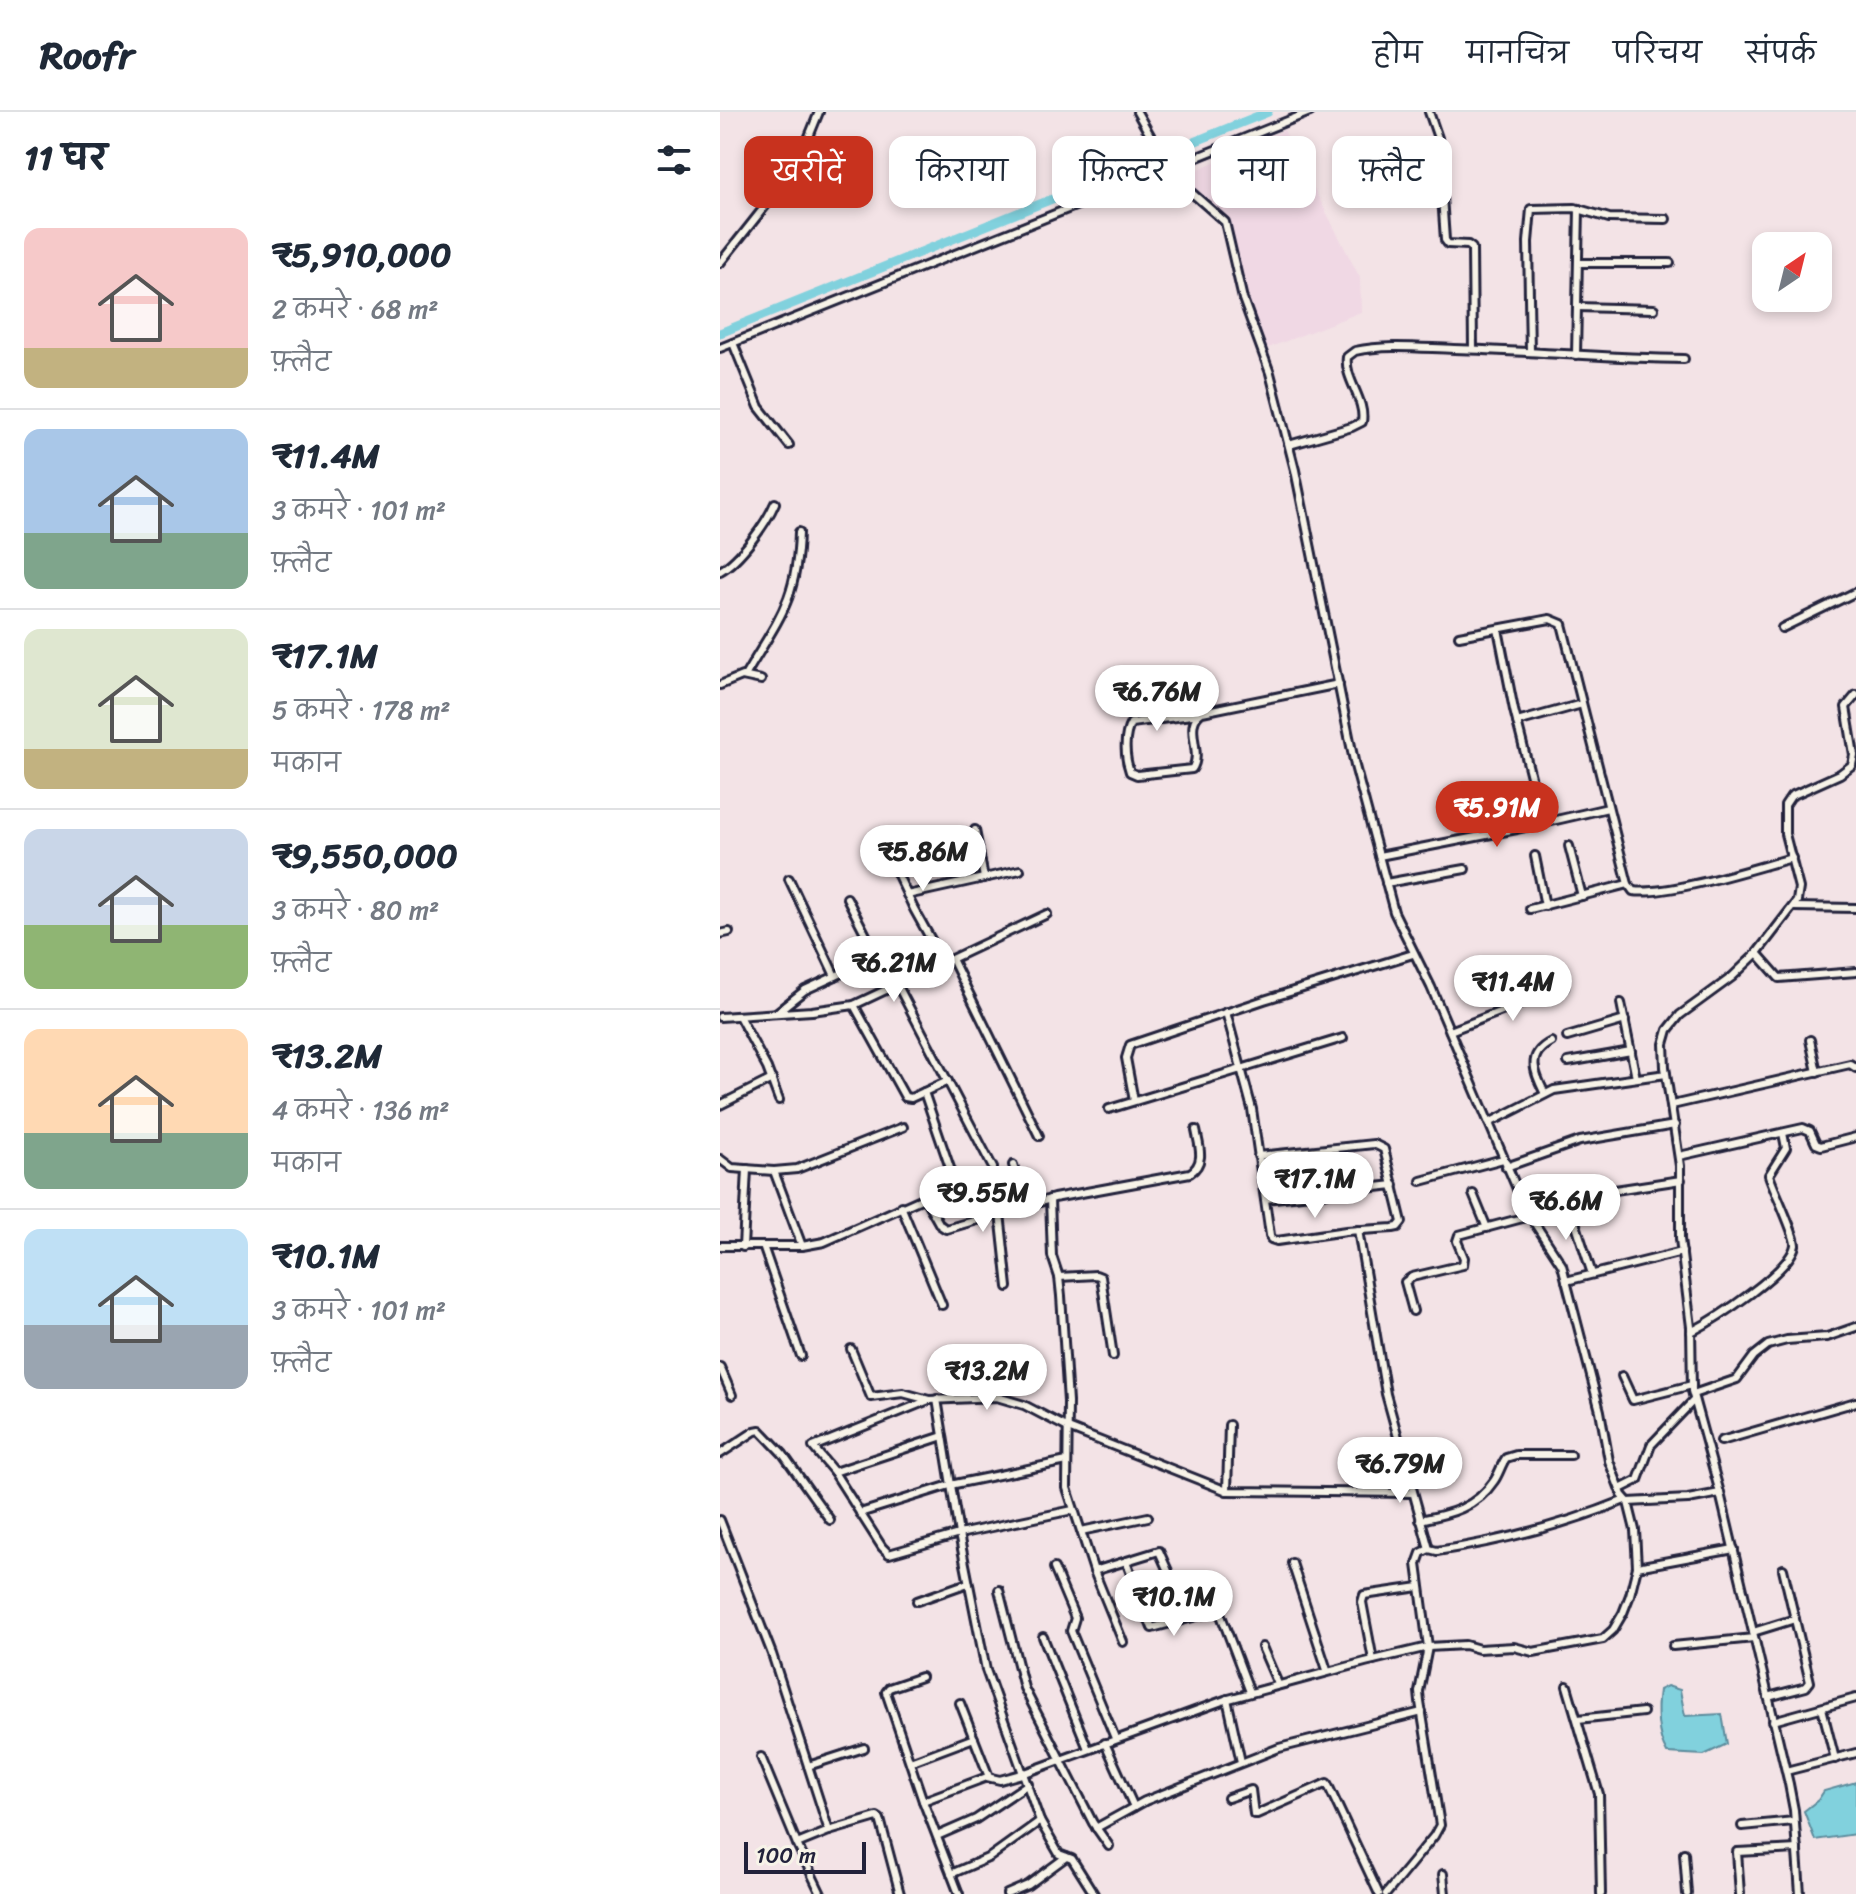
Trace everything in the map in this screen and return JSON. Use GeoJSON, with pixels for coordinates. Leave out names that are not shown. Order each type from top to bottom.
{"type":"FeatureCollection","features":[{"type":"Feature","properties":{"kind":"street"},"geometry":{"type":"LineString","coordinates":[[720,263],[797,166],[819,112]]}},
{"type":"Feature","properties":{"kind":"street"},"geometry":{"type":"LineString","coordinates":[[1137,112],[1151,136]]}},
{"type":"Feature","properties":{"kind":"street"},"geometry":{"type":"LineString","coordinates":[[1195,156],[1310,112]]}},
{"type":"Feature","properties":{"kind":"street"},"geometry":{"type":"LineString","coordinates":[[1429,112],[1438,138],[1445,240],[1448,244],[1472,248],[1473,349]]}},
{"type":"Feature","properties":{"kind":"street"},"geometry":{"type":"LineString","coordinates":[[923,1801],[989,1777],[1000,1780],[1025,1773],[1227,1699],[1327,1670],[1428,1647],[1514,1647],[1533,1652],[1603,1639],[1613,1630],[1623,1613],[1637,1567],[1635,1530],[1604,1443],[1600,1411],[1557,1256],[1528,1213],[1450,1031],[1398,924],[1355,766],[1317,567],[1270,373],[1243,299],[1225,222],[1195,196]]}},
{"type":"Feature","properties":{"kind":"street"},"geometry":{"type":"LineString","coordinates":[[1530,352],[1530,212],[1538,207],[1579,209],[1609,218],[1666,219]]}},
{"type":"Feature","properties":{"kind":"street"},"geometry":{"type":"LineString","coordinates":[[720,348],[1071,208]]}},
{"type":"Feature","properties":{"kind":"street"},"geometry":{"type":"LineString","coordinates":[[1576,355],[1579,209]]}},
{"type":"Feature","properties":{"kind":"street"},"geometry":{"type":"LineString","coordinates":[[1578,263],[1670,263]]}},
{"type":"Feature","properties":{"kind":"street"},"geometry":{"type":"LineString","coordinates":[[1577,307],[1654,309]]}},
{"type":"Feature","properties":{"kind":"street"},"geometry":{"type":"LineString","coordinates":[[733,343],[759,407],[789,445]]}},
{"type":"Feature","properties":{"kind":"street"},"geometry":{"type":"LineString","coordinates":[[1289,445],[1362,422],[1363,413],[1346,365],[1347,357],[1355,351],[1473,349],[1604,358],[1684,359]]}},
{"type":"Feature","properties":{"kind":"street"},"geometry":{"type":"LineString","coordinates":[[720,571],[732,562],[756,533],[775,503]]}},
{"type":"Feature","properties":{"kind":"street"},"geometry":{"type":"LineString","coordinates":[[745,676],[784,613],[798,567],[799,532]]}},
{"type":"Feature","properties":{"kind":"street"},"geometry":{"type":"LineString","coordinates":[[1782,628],[1856,592]]}},
{"type":"Feature","properties":{"kind":"street"},"geometry":{"type":"LineString","coordinates":[[1459,636],[1550,619],[1562,624],[1628,884],[1633,891],[1644,892],[1792,858]]}},
{"type":"Feature","properties":{"kind":"street"},"geometry":{"type":"LineString","coordinates":[[1498,629],[1543,824]]}},
{"type":"Feature","properties":{"kind":"street"},"geometry":{"type":"LineString","coordinates":[[720,685],[745,676],[761,680]]}},
{"type":"Feature","properties":{"kind":"street"},"geometry":{"type":"LineString","coordinates":[[1199,714],[1193,725],[1196,761],[1192,769],[1137,775],[1130,772],[1126,733],[1131,723],[1199,714],[1339,684]]}},
{"type":"Feature","properties":{"kind":"street"},"geometry":{"type":"LineString","coordinates":[[1800,1894],[1786,1771],[1734,1549],[1694,1397],[1682,1252],[1679,1156],[1672,1105],[1661,1074],[1668,1030],[1686,1010],[1732,977],[1757,953],[1794,907],[1799,888],[1785,834],[1786,801],[1847,771],[1852,765],[1855,756],[1846,707],[1856,695]]}},
{"type":"Feature","properties":{"kind":"street"},"geometry":{"type":"LineString","coordinates":[[1517,722],[1582,704]]}},
{"type":"Feature","properties":{"kind":"street"},"geometry":{"type":"LineString","coordinates":[[1379,856],[1608,808]]}},
{"type":"Feature","properties":{"kind":"street"},"geometry":{"type":"LineString","coordinates":[[975,830],[984,878]]}},
{"type":"Feature","properties":{"kind":"street"},"geometry":{"type":"LineString","coordinates":[[879,835],[944,963]]}},
{"type":"Feature","properties":{"kind":"street"},"geometry":{"type":"LineString","coordinates":[[1569,846],[1582,896]]}},
{"type":"Feature","properties":{"kind":"street"},"geometry":{"type":"LineString","coordinates":[[1535,856],[1545,906]]}},
{"type":"Feature","properties":{"kind":"street"},"geometry":{"type":"LineString","coordinates":[[1386,883],[1465,869]]}},
{"type":"Feature","properties":{"kind":"street"},"geometry":{"type":"LineString","coordinates":[[907,895],[1020,870]]}},
{"type":"Feature","properties":{"kind":"street"},"geometry":{"type":"LineString","coordinates":[[789,879],[835,976]]}},
{"type":"Feature","properties":{"kind":"street"},"geometry":{"type":"LineString","coordinates":[[1530,909],[1628,884]]}},
{"type":"Feature","properties":{"kind":"street"},"geometry":{"type":"LineString","coordinates":[[847,898],[993,1168]]}},
{"type":"Feature","properties":{"kind":"street"},"geometry":{"type":"LineString","coordinates":[[1794,907],[1856,908]]}},
{"type":"Feature","properties":{"kind":"street"},"geometry":{"type":"LineString","coordinates":[[720,1017],[854,1005],[1047,914]]}},
{"type":"Feature","properties":{"kind":"street"},"geometry":{"type":"LineString","coordinates":[[720,934],[729,932]]}},
{"type":"Feature","properties":{"kind":"street"},"geometry":{"type":"LineString","coordinates":[[1757,953],[1779,978],[1856,972]]}},
{"type":"Feature","properties":{"kind":"street"},"geometry":{"type":"LineString","coordinates":[[1134,1101],[1126,1058],[1130,1045],[1413,954]]}},
{"type":"Feature","properties":{"kind":"street"},"geometry":{"type":"LineString","coordinates":[[776,1013],[799,994],[877,957]]}},
{"type":"Feature","properties":{"kind":"street"},"geometry":{"type":"LineString","coordinates":[[952,959],[1039,1136]]}},
{"type":"Feature","properties":{"kind":"street"},"geometry":{"type":"LineString","coordinates":[[1450,1031],[1564,987]]}},
{"type":"Feature","properties":{"kind":"street"},"geometry":{"type":"LineString","coordinates":[[1621,1003],[1636,1078]]}},
{"type":"Feature","properties":{"kind":"street"},"geometry":{"type":"LineString","coordinates":[[854,1005],[905,1097],[910,1098],[948,1081]]}},
{"type":"Feature","properties":{"kind":"street"},"geometry":{"type":"LineString","coordinates":[[1226,1012],[1252,1109],[1258,1156],[1270,1235],[1273,1240],[1401,1225],[1384,1149],[1377,1144],[1258,1156]]}},
{"type":"Feature","properties":{"kind":"street"},"geometry":{"type":"LineString","coordinates":[[739,1016],[772,1079],[779,1100]]}},
{"type":"Feature","properties":{"kind":"street"},"geometry":{"type":"LineString","coordinates":[[1567,1037],[1625,1020]]}},
{"type":"Feature","properties":{"kind":"street"},"geometry":{"type":"LineString","coordinates":[[1109,1109],[1343,1038]]}},
{"type":"Feature","properties":{"kind":"street"},"geometry":{"type":"LineString","coordinates":[[1810,1040],[1817,1072]]}},
{"type":"Feature","properties":{"kind":"street"},"geometry":{"type":"LineString","coordinates":[[1545,1094],[1535,1076],[1533,1064],[1539,1051],[1551,1042]]}},
{"type":"Feature","properties":{"kind":"street"},"geometry":{"type":"LineString","coordinates":[[1568,1062],[1631,1051]]}},
{"type":"Feature","properties":{"kind":"street"},"geometry":{"type":"LineString","coordinates":[[1672,1105],[1850,1064],[1856,1068]]}},
{"type":"Feature","properties":{"kind":"street"},"geometry":{"type":"LineString","coordinates":[[1489,1123],[1545,1094],[1566,1087],[1661,1074]]}},
{"type":"Feature","properties":{"kind":"street"},"geometry":{"type":"LineString","coordinates":[[720,1105],[772,1079]]}},
{"type":"Feature","properties":{"kind":"street"},"geometry":{"type":"LineString","coordinates":[[924,1092],[951,1171]]}},
{"type":"Feature","properties":{"kind":"street"},"geometry":{"type":"LineString","coordinates":[[1506,1167],[1580,1141],[1675,1125]]}},
{"type":"Feature","properties":{"kind":"street"},"geometry":{"type":"LineString","coordinates":[[720,1159],[732,1168],[797,1169],[903,1127]]}},
{"type":"Feature","properties":{"kind":"street"},"geometry":{"type":"LineString","coordinates":[[1679,1156],[1806,1128],[1816,1144],[1821,1146],[1856,1137]]}},
{"type":"Feature","properties":{"kind":"street"},"geometry":{"type":"LineString","coordinates":[[720,1246],[802,1246],[824,1242],[921,1199],[926,1200],[944,1229],[1050,1199],[1190,1173],[1197,1169],[1201,1160],[1196,1130]]}},
{"type":"Feature","properties":{"kind":"street"},"geometry":{"type":"LineString","coordinates":[[1691,1332],[1730,1310],[1757,1289],[1793,1250],[1795,1242],[1769,1175],[1786,1148],[1783,1133]]}},
{"type":"Feature","properties":{"kind":"street"},"geometry":{"type":"LineString","coordinates":[[1421,1181],[1503,1159]]}},
{"type":"Feature","properties":{"kind":"street"},"geometry":{"type":"LineString","coordinates":[[1013,1165],[1026,1206]]}},
{"type":"Feature","properties":{"kind":"street"},"geometry":{"type":"LineString","coordinates":[[743,1247],[747,1169]]}},
{"type":"Feature","properties":{"kind":"street"},"geometry":{"type":"LineString","coordinates":[[774,1171],[802,1246]]}},
{"type":"Feature","properties":{"kind":"street"},"geometry":{"type":"LineString","coordinates":[[1413,1311],[1406,1281],[1463,1265],[1465,1260],[1458,1237],[1568,1200],[1681,1180]]}},
{"type":"Feature","properties":{"kind":"street"},"geometry":{"type":"LineString","coordinates":[[1265,1199],[1394,1185]]}},
{"type":"Feature","properties":{"kind":"street"},"geometry":{"type":"LineString","coordinates":[[1473,1194],[1487,1228]]}},
{"type":"Feature","properties":{"kind":"street"},"geometry":{"type":"LineString","coordinates":[[1050,1199],[1052,1256],[1059,1277],[1068,1428],[1067,1488],[1094,1571],[1123,1642]]}},
{"type":"Feature","properties":{"kind":"street"},"geometry":{"type":"LineString","coordinates":[[1568,1200],[1592,1274]]}},
{"type":"Feature","properties":{"kind":"street"},"geometry":{"type":"LineString","coordinates":[[901,1206],[942,1305]]}},
{"type":"Feature","properties":{"kind":"street"},"geometry":{"type":"LineString","coordinates":[[1000,1213],[1008,1287]]}},
{"type":"Feature","properties":{"kind":"street"},"geometry":{"type":"LineString","coordinates":[[1358,1230],[1377,1329],[1382,1378],[1429,1549]]}},
{"type":"Feature","properties":{"kind":"street"},"geometry":{"type":"LineString","coordinates":[[763,1246],[801,1356]]}},
{"type":"Feature","properties":{"kind":"street"},"geometry":{"type":"LineString","coordinates":[[1566,1281],[1682,1252]]}},
{"type":"Feature","properties":{"kind":"street"},"geometry":{"type":"LineString","coordinates":[[1059,1277],[1101,1277],[1113,1356]]}},
{"type":"Feature","properties":{"kind":"street"},"geometry":{"type":"LineString","coordinates":[[1620,1489],[1638,1480],[1648,1450],[1694,1397],[1737,1379],[1754,1356],[1768,1345],[1787,1340],[1827,1337],[1856,1327]]}},
{"type":"Feature","properties":{"kind":"street"},"geometry":{"type":"LineString","coordinates":[[851,1349],[869,1396],[903,1393],[933,1399],[1008,1399],[1068,1428],[1227,1491],[1412,1493]]}},
{"type":"Feature","properties":{"kind":"street"},"geometry":{"type":"LineString","coordinates":[[720,1367],[732,1395]]}},
{"type":"Feature","properties":{"kind":"street"},"geometry":{"type":"LineString","coordinates":[[1622,1376],[1633,1400],[1692,1385]]}},
{"type":"Feature","properties":{"kind":"street"},"geometry":{"type":"LineString","coordinates":[[933,1399],[943,1436],[986,1670],[1040,1821],[1059,1854],[1072,1859],[1094,1894]]}},
{"type":"Feature","properties":{"kind":"street"},"geometry":{"type":"LineString","coordinates":[[933,1399],[815,1444],[813,1448],[834,1472],[889,1554],[959,1534],[1073,1510]]}},
{"type":"Feature","properties":{"kind":"street"},"geometry":{"type":"LineString","coordinates":[[1721,1441],[1856,1402]]}},
{"type":"Feature","properties":{"kind":"street"},"geometry":{"type":"LineString","coordinates":[[1227,1491],[1229,1425]]}},
{"type":"Feature","properties":{"kind":"street"},"geometry":{"type":"LineString","coordinates":[[720,1454],[760,1430],[783,1454],[830,1520]]}},
{"type":"Feature","properties":{"kind":"street"},"geometry":{"type":"LineString","coordinates":[[834,1472],[943,1436]]}},
{"type":"Feature","properties":{"kind":"street"},"geometry":{"type":"LineString","coordinates":[[1420,1520],[1460,1511],[1471,1504],[1490,1486],[1506,1458],[1516,1455],[1571,1455]]}},
{"type":"Feature","properties":{"kind":"street"},"geometry":{"type":"LineString","coordinates":[[860,1513],[950,1485],[1067,1461]]}},
{"type":"Feature","properties":{"kind":"street"},"geometry":{"type":"LineString","coordinates":[[1429,1549],[1437,1551],[1510,1539],[1627,1501],[1688,1499],[1720,1493]]}},
{"type":"Feature","properties":{"kind":"street"},"geometry":{"type":"LineString","coordinates":[[1081,1531],[1148,1517]]}},
{"type":"Feature","properties":{"kind":"street"},"geometry":{"type":"LineString","coordinates":[[720,1520],[772,1654],[829,1831]]}},
{"type":"Feature","properties":{"kind":"street"},"geometry":{"type":"LineString","coordinates":[[1386,1894],[1440,1825],[1419,1692],[1428,1647],[1418,1557],[1429,1549]]}},
{"type":"Feature","properties":{"kind":"street"},"geometry":{"type":"LineString","coordinates":[[1637,1567],[1734,1549]]}},
{"type":"Feature","properties":{"kind":"street"},"geometry":{"type":"LineString","coordinates":[[1094,1571],[1156,1551],[1160,1552],[1176,1589]]}},
{"type":"Feature","properties":{"kind":"street"},"geometry":{"type":"LineString","coordinates":[[1126,1561],[1154,1629],[1219,1610],[1250,1692]]}},
{"type":"Feature","properties":{"kind":"street"},"geometry":{"type":"LineString","coordinates":[[1292,1563],[1327,1670]]}},
{"type":"Feature","properties":{"kind":"street"},"geometry":{"type":"LineString","coordinates":[[1054,1568],[1075,1618],[1071,1631],[1080,1659],[1115,1738]]}},
{"type":"Feature","properties":{"kind":"street"},"geometry":{"type":"LineString","coordinates":[[1768,1697],[1806,1687],[1810,1682],[1783,1569]]}},
{"type":"Feature","properties":{"kind":"street"},"geometry":{"type":"LineString","coordinates":[[917,1601],[968,1583]]}},
{"type":"Feature","properties":{"kind":"street"},"geometry":{"type":"LineString","coordinates":[[1373,1660],[1362,1602],[1364,1595],[1419,1587]]}},
{"type":"Feature","properties":{"kind":"street"},"geometry":{"type":"LineString","coordinates":[[999,1590],[1024,1688],[1096,1828],[1109,1846]]}},
{"type":"Feature","properties":{"kind":"street"},"geometry":{"type":"LineString","coordinates":[[1673,1646],[1754,1635],[1795,1619]]}},
{"type":"Feature","properties":{"kind":"street"},"geometry":{"type":"LineString","coordinates":[[1043,1637],[1088,1749]]}},
{"type":"Feature","properties":{"kind":"street"},"geometry":{"type":"LineString","coordinates":[[1262,1647],[1278,1684]]}},
{"type":"Feature","properties":{"kind":"street"},"geometry":{"type":"LineString","coordinates":[[921,1677],[886,1690],[923,1801],[959,1894]]}},
{"type":"Feature","properties":{"kind":"street"},"geometry":{"type":"LineString","coordinates":[[1567,1686],[1599,1794],[1601,1894]]}},
{"type":"Feature","properties":{"kind":"street"},"geometry":{"type":"LineString","coordinates":[[1773,1721],[1856,1698]]}},
{"type":"Feature","properties":{"kind":"street"},"geometry":{"type":"LineString","coordinates":[[1227,1699],[1241,1762]]}},
{"type":"Feature","properties":{"kind":"street"},"geometry":{"type":"LineString","coordinates":[[960,1703],[989,1777]]}},
{"type":"Feature","properties":{"kind":"street"},"geometry":{"type":"LineString","coordinates":[[1822,1708],[1835,1759]]}},
{"type":"Feature","properties":{"kind":"street"},"geometry":{"type":"LineString","coordinates":[[1096,1828],[1134,1807],[1241,1762],[1311,1738],[1422,1712]]}},
{"type":"Feature","properties":{"kind":"street"},"geometry":{"type":"LineString","coordinates":[[1578,1719],[1643,1712]]}},
{"type":"Feature","properties":{"kind":"street"},"geometry":{"type":"LineString","coordinates":[[910,1762],[974,1738]]}},
{"type":"Feature","properties":{"kind":"street"},"geometry":{"type":"LineString","coordinates":[[1105,1743],[1134,1807]]}},
{"type":"Feature","properties":{"kind":"street"},"geometry":{"type":"LineString","coordinates":[[808,1766],[864,1748]]}},
{"type":"Feature","properties":{"kind":"street"},"geometry":{"type":"LineString","coordinates":[[1786,1771],[1856,1753]]}},
{"type":"Feature","properties":{"kind":"street"},"geometry":{"type":"LineString","coordinates":[[761,1757],[821,1894]]}},
{"type":"Feature","properties":{"kind":"street"},"geometry":{"type":"LineString","coordinates":[[1228,1798],[1251,1790],[1254,1814],[1257,1814],[1327,1783],[1379,1894]]}},
{"type":"Feature","properties":{"kind":"street"},"geometry":{"type":"LineString","coordinates":[[937,1836],[976,1819],[1028,1784]]}},
{"type":"Feature","properties":{"kind":"street"},"geometry":{"type":"LineString","coordinates":[[797,1844],[879,1817],[900,1894]]}},
{"type":"Feature","properties":{"kind":"street"},"geometry":{"type":"LineString","coordinates":[[951,1874],[990,1857],[1040,1821]]}},
{"type":"Feature","properties":{"kind":"street"},"geometry":{"type":"LineString","coordinates":[[1742,1826],[1794,1821]]}},
{"type":"Feature","properties":{"kind":"street"},"geometry":{"type":"LineString","coordinates":[[1740,1894],[1737,1852],[1797,1849]]}},
{"type":"Feature","properties":{"kind":"street"},"geometry":{"type":"LineString","coordinates":[[1684,1853],[1687,1894]]}},
{"type":"Feature","properties":{"kind":"street"},"geometry":{"type":"LineString","coordinates":[[1007,1894],[1028,1885],[1066,1857]]}},
{"type":"Feature","properties":{"kind":"street"},"geometry":{"type":"LineString","coordinates":[[1443,1874],[1445,1894]]}},
{"type":"Feature","properties":{"kind":"shaded area"},"geometry":{"type":"Polygon","coordinates":[[[1284,130],[1287,136],[1271,136],[1284,130]]]}},
{"type":"Feature","properties":{"kind":"shaded area"},"geometry":{"type":"Polygon","coordinates":[[[1211,163],[1211,208],[1316,208],[1316,192],[1360,278],[1361,312],[1263,350],[1238,279],[1231,242],[1218,218],[1195,194],[1195,171],[1211,163]]]}},
{"type":"Feature","properties":{"kind":"water"},"geometry":{"type":"Polygon","coordinates":[[[1667,1686],[1680,1690],[1685,1716],[1722,1714],[1727,1744],[1704,1755],[1667,1753],[1659,1731],[1658,1714],[1659,1690],[1667,1686]]]}},
{"type":"Feature","properties":{"kind":"water"},"geometry":{"type":"Polygon","coordinates":[[[1856,1782],[1856,1834],[1815,1840],[1804,1811],[1824,1791],[1856,1782]]]}},
{"type":"Feature","properties":{"kind":"waterway"},"geometry":{"type":"LineString","coordinates":[[720,333],[1268,112]]}}]}
